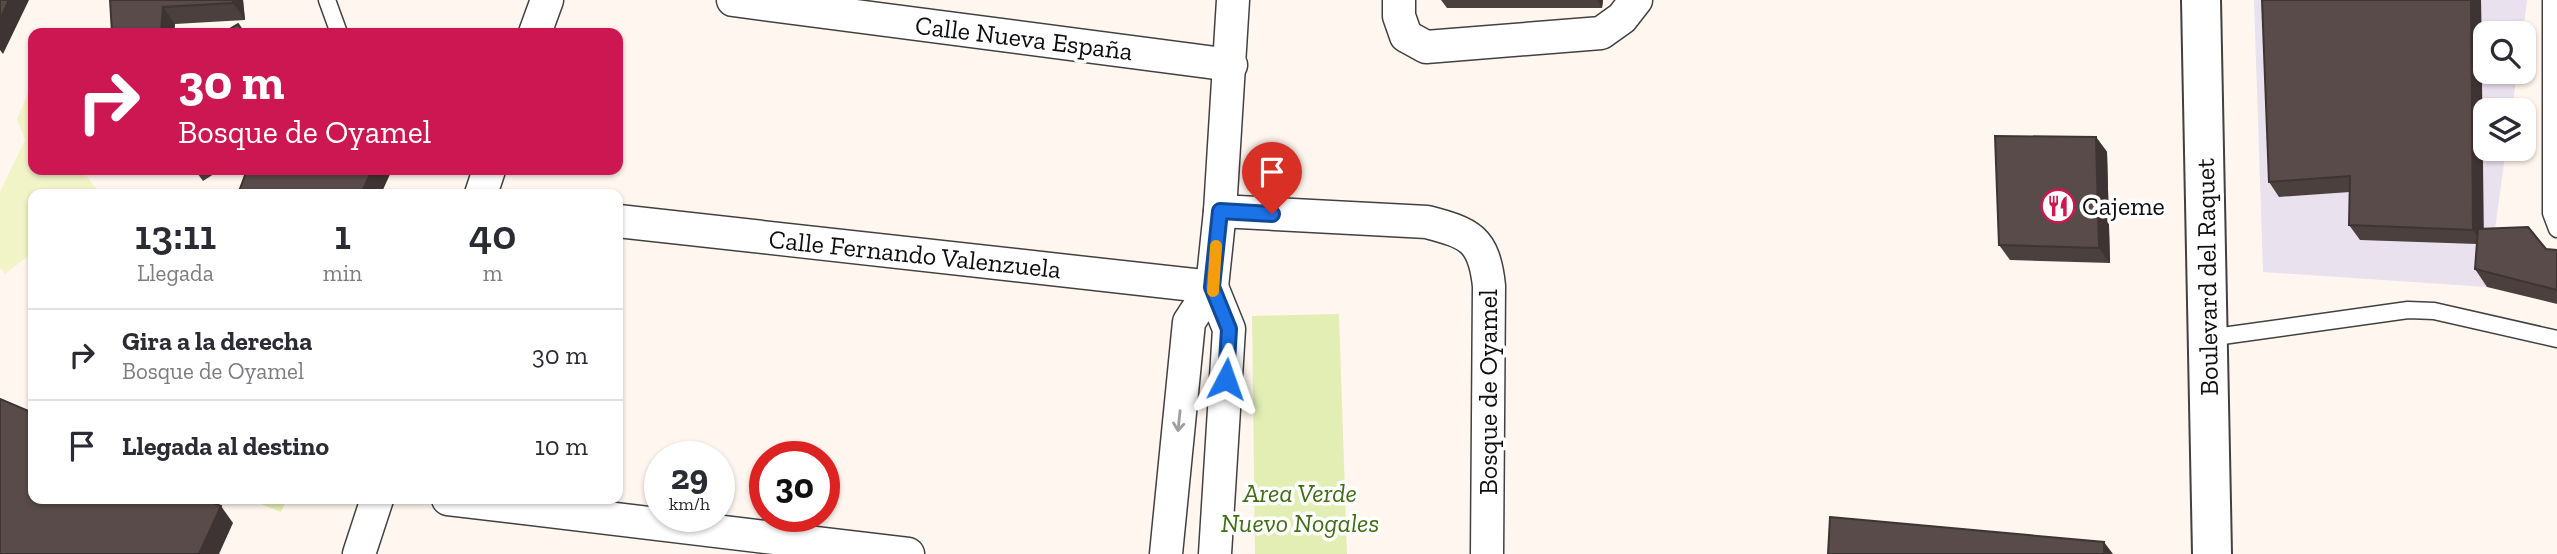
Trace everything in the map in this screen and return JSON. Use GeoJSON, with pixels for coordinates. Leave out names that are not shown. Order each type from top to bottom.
{"type":"FeatureCollection","features":[{"type":"Feature","properties":{"kind":"street"},"geometry":{"type":"LineString","coordinates":[[537,28],[547,0]]}},
{"type":"Feature","properties":{"kind":"street","name":"Calle Nueva España"},"geometry":{"type":"LineString","coordinates":[[733,0],[1231,65]]}},
{"type":"Feature","properties":{"kind":"street"},"geometry":{"type":"LineString","coordinates":[[1166,554],[1189,323],[1212,287],[1231,65],[1233,0]]}},
{"type":"Feature","properties":{"kind":"street"},"geometry":{"type":"LineString","coordinates":[[1399,0],[1399,16],[1406,36],[1426,47],[1601,33],[1622,18],[1636,0]]}},
{"type":"Feature","properties":{"kind":"street","name":"Boulevard del Raquet"},"geometry":{"type":"LineString","coordinates":[[2201,0],[2212,554]]}},
{"type":"Feature","properties":{"kind":"street","name":"Bosque de Oyamel"},"geometry":{"type":"LineString","coordinates":[[1220,211],[1427,222],[1459,230],[1472,238],[1487,266],[1489,286],[1487,554]]}},
{"type":"Feature","properties":{"kind":"street","name":"Calle Fernando Valenzuela"},"geometry":{"type":"LineString","coordinates":[[623,222],[1212,287]]}},
{"type":"Feature","properties":{"kind":"street"},"geometry":{"type":"LineString","coordinates":[[1212,287],[1229,329],[1215,554]]}},
{"type":"Feature","properties":{"kind":"street"},"geometry":{"type":"LineString","coordinates":[[359,554],[375,504]]}},
{"type":"Feature","properties":{"kind":"street"},"geometry":{"type":"LineString","coordinates":[[490,504],[908,554]]}},
{"type":"Feature","properties":{"kind":"lane"},"geometry":{"type":"LineString","coordinates":[[327,0],[338,28]]}},
{"type":"Feature","properties":{"kind":"lane"},"geometry":{"type":"LineString","coordinates":[[2551,0],[2551,212],[2557,229]]}},
{"type":"Feature","properties":{"kind":"lane"},"geometry":{"type":"LineString","coordinates":[[2208,338],[2408,310],[2434,311],[2557,338]]}},
{"type":"Feature","properties":{"kind":"shaded area"},"geometry":{"type":"Polygon","coordinates":[[[2254,0],[2527,0],[2524,21],[2473,21],[2473,84],[2515,84],[2514,98],[2473,98],[2473,161],[2504,161],[2487,287],[2263,272],[2254,0]]]}},
{"type":"Feature","properties":{"kind":"green space"},"geometry":{"type":"Polygon","coordinates":[[[28,93],[28,175],[86,175],[96,189],[28,189],[28,256],[5,274],[0,267],[0,192],[25,140],[17,119],[28,93]]]}},
{"type":"Feature","properties":{"kind":"green space","name":"Area Verde Nuevo Nogales"},"geometry":{"type":"Polygon","coordinates":[[[1339,314],[1347,554],[1255,554],[1252,316],[1339,314]]]}},
{"type":"Feature","properties":{"kind":"green space"},"geometry":{"type":"Polygon","coordinates":[[[261,504],[285,504],[281,512],[261,504]]]}},
{"type":"Feature","properties":{"kind":"building"},"geometry":{"type":"Polygon","coordinates":[[[0,0],[9,0],[0,19],[0,0]]]}},
{"type":"Feature","properties":{"kind":"building"},"geometry":{"type":"Polygon","coordinates":[[[110,0],[233,0],[233,3],[163,7],[161,28],[112,28],[110,0]]]}},
{"type":"Feature","properties":{"kind":"building"},"geometry":{"type":"Polygon","coordinates":[[[2262,0],[2471,0],[2473,230],[2349,225],[2350,176],[2269,182],[2262,0]]]}},
{"type":"Feature","properties":{"kind":"building","name":"Cajeme"},"geometry":{"type":"Polygon","coordinates":[[[1995,136],[2096,137],[2099,248],[1999,245],[1995,136]]]}},
{"type":"Feature","properties":{"kind":"building"},"geometry":{"type":"Polygon","coordinates":[[[245,175],[370,175],[363,189],[240,189],[245,175]]]}},
{"type":"Feature","properties":{"kind":"building"},"geometry":{"type":"Polygon","coordinates":[[[2528,227],[2546,249],[2557,250],[2557,290],[2475,269],[2478,229],[2528,227]]]}},
{"type":"Feature","properties":{"kind":"building"},"geometry":{"type":"Polygon","coordinates":[[[0,399],[28,411],[28,504],[221,506],[199,554],[0,554],[0,399]]]}},
{"type":"Feature","properties":{"kind":"building"},"geometry":{"type":"Polygon","coordinates":[[[1830,517],[2104,542],[2104,554],[1828,554],[1830,517]]]}},
{"type":"Feature","properties":{"kind":"slow traffic"},"geometry":{"type":"LineString","coordinates":[[1213,291],[1216,246]]}},
{"type":"Feature","properties":{"kind":"place","name":"Cajeme"},"geometry":{"type":"Point","coordinates":[2058,206]}},
{"type":"Feature","properties":{"kind":"route"},"geometry":{"type":"LineString","coordinates":[[1226,379],[1229,329],[1212,287],[1220,211],[1272,214]]}}]}
